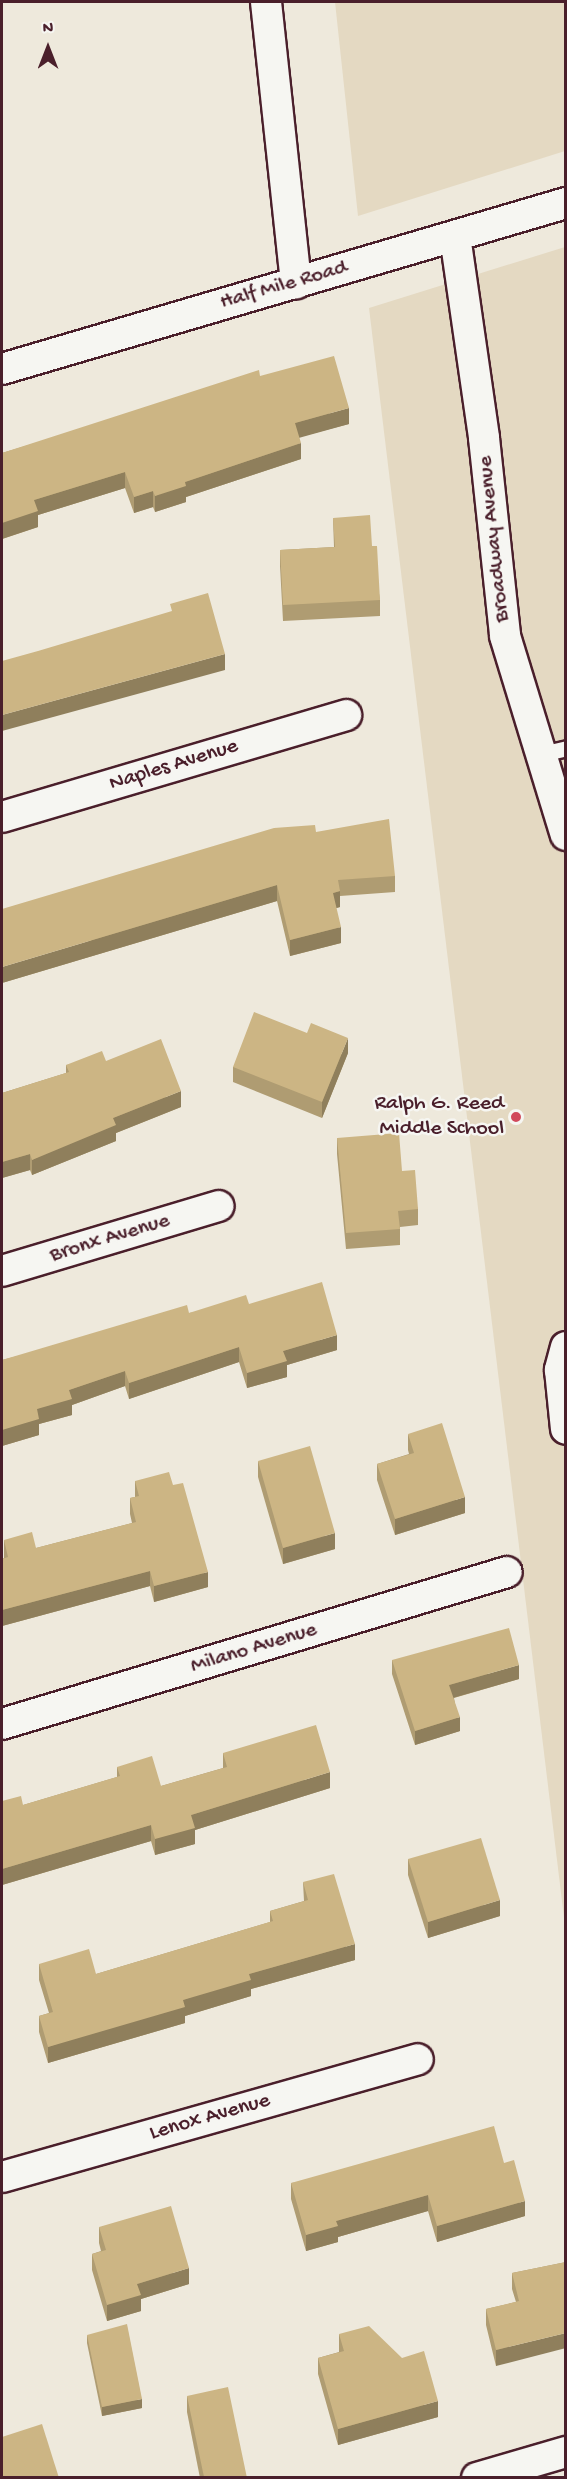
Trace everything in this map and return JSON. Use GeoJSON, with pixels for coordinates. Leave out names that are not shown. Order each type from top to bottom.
{"type":"FeatureCollection","features":[{"type":"Feature","properties":{"kind":"street"},"geometry":{"type":"LineString","coordinates":[[266,2],[296,283]]}},
{"type":"Feature","properties":{"kind":"street","name":"Half Mile Road"},"geometry":{"type":"LineString","coordinates":[[2,369],[566,203]]}},
{"type":"Feature","properties":{"kind":"street","name":"Broadway Avenue"},"geometry":{"type":"LineString","coordinates":[[455,236],[484,438],[505,636],[553,751],[566,835]]}},
{"type":"Feature","properties":{"kind":"street","name":"Naples Avenue"},"geometry":{"type":"LineString","coordinates":[[2,817],[346,715]]}},
{"type":"Feature","properties":{"kind":"street","name":"Bronx Avenue"},"geometry":{"type":"LineString","coordinates":[[2,1271],[218,1206]]}},
{"type":"Feature","properties":{"kind":"street"},"geometry":{"type":"LineString","coordinates":[[566,1347],[560,1370],[566,1429]]}},
{"type":"Feature","properties":{"kind":"street","name":"Milano Avenue"},"geometry":{"type":"LineString","coordinates":[[2,1724],[507,1572]]}},
{"type":"Feature","properties":{"kind":"street","name":"Lenox Avenue"},"geometry":{"type":"LineString","coordinates":[[2,2177],[418,2059]]}},
{"type":"Feature","properties":{"kind":"street"},"geometry":{"type":"LineString","coordinates":[[477,2478],[566,2452]]}},
{"type":"Feature","properties":{"kind":"shaded area"},"geometry":{"type":"Polygon","coordinates":[[[335,2],[565,2],[565,151],[358,216],[335,2]]]}},
{"type":"Feature","properties":{"kind":"shaded area","name":"Ralph G. Reed Middle School"},"geometry":{"type":"Polygon","coordinates":[[[565,247],[565,1926],[369,308],[565,247]]]}},
{"type":"Feature","properties":{"kind":"building"},"geometry":{"type":"Polygon","coordinates":[[[334,356],[349,408],[295,423],[301,443],[185,482],[186,486],[155,496],[153,491],[134,497],[125,472],[34,500],[38,511],[2,523],[2,453],[259,370],[260,376],[334,356]]]}},
{"type":"Feature","properties":{"kind":"building"},"geometry":{"type":"Polygon","coordinates":[[[370,515],[372,546],[377,546],[380,600],[283,605],[280,550],[335,547],[333,518],[370,515]]]}},
{"type":"Feature","properties":{"kind":"building"},"geometry":{"type":"Polygon","coordinates":[[[208,593],[225,654],[2,715],[2,661],[172,611],[170,604],[208,593]]]}},
{"type":"Feature","properties":{"kind":"building"},"geometry":{"type":"Polygon","coordinates":[[[389,819],[395,876],[338,880],[340,891],[333,893],[341,927],[290,940],[277,885],[2,967],[2,909],[274,828],[315,825],[316,832],[389,819]]]}},
{"type":"Feature","properties":{"kind":"building"},"geometry":{"type":"Polygon","coordinates":[[[254,1012],[307,1033],[311,1023],[348,1038],[322,1102],[233,1067],[254,1012]]]}},
{"type":"Feature","properties":{"kind":"building"},"geometry":{"type":"Polygon","coordinates":[[[161,1039],[181,1091],[113,1118],[116,1125],[32,1160],[30,1154],[2,1162],[2,1093],[69,1072],[66,1065],[102,1051],[106,1061],[161,1039]]]}},
{"type":"Feature","properties":{"kind":"building"},"geometry":{"type":"Polygon","coordinates":[[[399,1133],[402,1171],[415,1170],[418,1209],[398,1211],[400,1229],[346,1233],[337,1138],[399,1133]]]}},
{"type":"Feature","properties":{"kind":"building"},"geometry":{"type":"Polygon","coordinates":[[[322,1282],[337,1335],[283,1351],[287,1361],[247,1373],[239,1347],[129,1383],[125,1371],[69,1390],[72,1399],[37,1409],[39,1419],[2,1430],[2,1360],[187,1305],[189,1313],[246,1295],[249,1304],[322,1282]]]}},
{"type":"Feature","properties":{"kind":"building"},"geometry":{"type":"Polygon","coordinates":[[[442,1423],[465,1497],[395,1519],[377,1464],[414,1453],[408,1434],[442,1423]]]}},
{"type":"Feature","properties":{"kind":"building"},"geometry":{"type":"Polygon","coordinates":[[[310,1446],[335,1533],[283,1548],[258,1461],[310,1446]]]}},
{"type":"Feature","properties":{"kind":"building"},"geometry":{"type":"Polygon","coordinates":[[[169,1472],[173,1485],[183,1483],[208,1572],[154,1586],[150,1571],[2,1610],[2,1559],[8,1557],[4,1540],[32,1532],[36,1548],[136,1522],[130,1498],[139,1496],[135,1481],[169,1472]]]}},
{"type":"Feature","properties":{"kind":"building"},"geometry":{"type":"Polygon","coordinates":[[[509,1628],[519,1665],[449,1685],[460,1717],[415,1731],[392,1660],[509,1628]]]}},
{"type":"Feature","properties":{"kind":"building"},"geometry":{"type":"Polygon","coordinates":[[[316,1725],[330,1772],[191,1815],[195,1828],[155,1839],[151,1825],[2,1869],[2,1801],[21,1796],[23,1805],[120,1776],[117,1767],[152,1756],[161,1786],[227,1767],[223,1753],[316,1725]]]}},
{"type":"Feature","properties":{"kind":"building"},"geometry":{"type":"Polygon","coordinates":[[[481,1838],[500,1900],[428,1922],[408,1859],[481,1838]]]}},
{"type":"Feature","properties":{"kind":"building"},"geometry":{"type":"Polygon","coordinates":[[[334,1874],[355,1944],[249,1974],[251,1980],[183,2000],[185,2007],[48,2047],[39,2016],[53,2012],[39,1964],[89,1949],[96,1974],[273,1921],[270,1911],[308,1900],[303,1882],[334,1874]]]}},
{"type":"Feature","properties":{"kind":"building"},"geometry":{"type":"Polygon","coordinates":[[[494,2126],[504,2163],[514,2160],[525,2201],[437,2226],[428,2195],[336,2221],[338,2226],[306,2235],[291,2183],[494,2126]]]}},
{"type":"Feature","properties":{"kind":"building"},"geometry":{"type":"Polygon","coordinates":[[[171,2206],[189,2268],[137,2284],[141,2295],[107,2305],[92,2254],[106,2250],[99,2227],[171,2206]]]}},
{"type":"Feature","properties":{"kind":"building"},"geometry":{"type":"Polygon","coordinates":[[[566,2262],[566,2333],[496,2350],[486,2309],[519,2301],[512,2273],[566,2262]]]}},
{"type":"Feature","properties":{"kind":"building"},"geometry":{"type":"Polygon","coordinates":[[[127,2324],[142,2399],[102,2407],[87,2335],[127,2324]]]}},
{"type":"Feature","properties":{"kind":"building"},"geometry":{"type":"Polygon","coordinates":[[[369,2326],[402,2358],[424,2351],[438,2401],[338,2429],[318,2358],[344,2351],[339,2334],[369,2326]]]}},
{"type":"Feature","properties":{"kind":"building"},"geometry":{"type":"Polygon","coordinates":[[[228,2387],[247,2478],[204,2477],[187,2396],[228,2387]]]}},
{"type":"Feature","properties":{"kind":"building"},"geometry":{"type":"Polygon","coordinates":[[[42,2424],[59,2478],[2,2478],[2,2437],[42,2424]]]}},
{"type":"Feature","properties":{"kind":"place","name":"Ralph G. Reed Middle School"},"geometry":{"type":"Point","coordinates":[516,1117]}}]}
